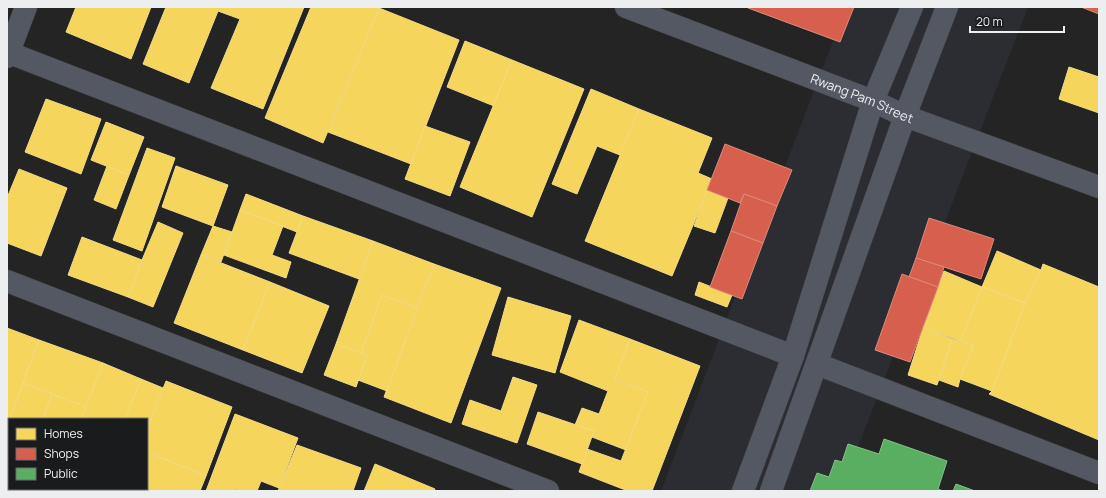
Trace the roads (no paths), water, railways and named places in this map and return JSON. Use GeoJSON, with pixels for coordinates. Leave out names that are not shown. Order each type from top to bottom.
{"type":"FeatureCollection","features":[{"type":"Feature","properties":{"kind":"street"},"geometry":{"type":"LineString","coordinates":[[26,7],[8,54],[793,356]]}},
{"type":"Feature","properties":{"kind":"street","name":"Rwang Pam Street"},"geometry":{"type":"LineString","coordinates":[[626,7],[873,101],[905,116],[1099,187]]}},
{"type":"Feature","properties":{"kind":"street"},"geometry":{"type":"LineString","coordinates":[[743,491],[793,356],[873,101],[912,7]]}},
{"type":"Feature","properties":{"kind":"street"},"geometry":{"type":"LineString","coordinates":[[771,491],[905,116],[947,7]]}},
{"type":"Feature","properties":{"kind":"street"},"geometry":{"type":"LineString","coordinates":[[7,281],[548,491]]}},
{"type":"Feature","properties":{"kind":"street"},"geometry":{"type":"LineString","coordinates":[[817,364],[1099,473]]}}]}
